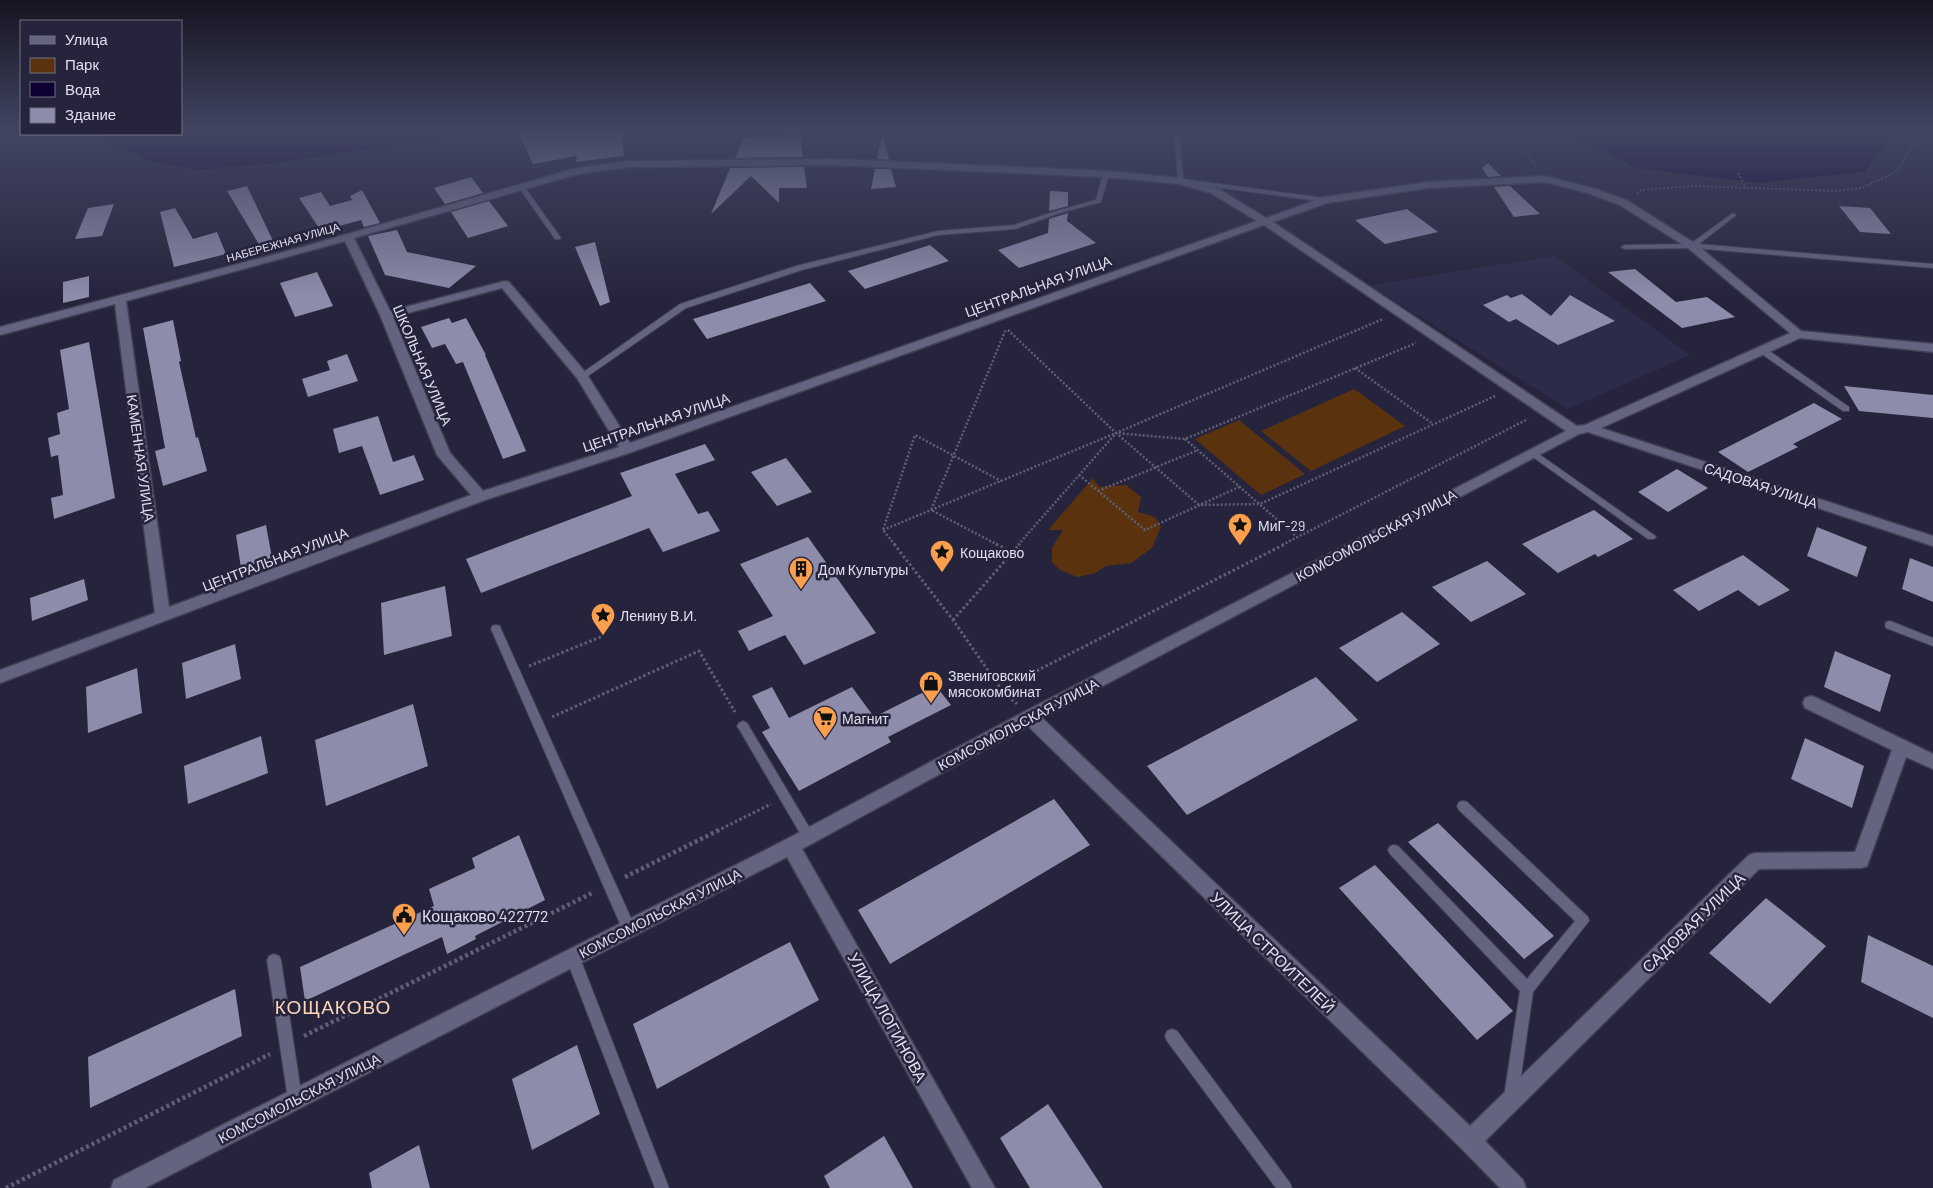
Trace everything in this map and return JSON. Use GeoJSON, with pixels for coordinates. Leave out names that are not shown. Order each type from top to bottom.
{"type":"FeatureCollection","features":[{"type":"Feature","properties":{"kind":"street","name":"НАБЕРЕЖНАЯ УЛИЦА"},"geometry":{"type":"LineString","coordinates":[[0,331],[303,250],[516,187]]}},
{"type":"Feature","properties":{"kind":"street","name":"САДОВАЯ УЛИЦА"},"geometry":{"type":"LineString","coordinates":[[1203,187],[1215,191],[1264,221],[1544,410],[1582,429],[1933,541]]}},
{"type":"Feature","properties":{"kind":"street","name":"НАБЕРЕЖНАЯ УЛИЦА"},"geometry":{"type":"LineString","coordinates":[[1324,200],[1411,187]]}},
{"type":"Feature","properties":{"kind":"street","name":"НАБЕРЕЖНАЯ УЛИЦА"},"geometry":{"type":"LineString","coordinates":[[1578,187],[1624,203],[1692,246],[1798,334]]}},
{"type":"Feature","properties":{"kind":"street","name":"ЦЕНТРАЛЬНАЯ УЛИЦА"},"geometry":{"type":"LineString","coordinates":[[0,677],[480,497],[627,449],[1324,200]]}},
{"type":"Feature","properties":{"kind":"street","name":"ШКОЛЬНАЯ УЛИЦА"},"geometry":{"type":"LineString","coordinates":[[348,236],[386,315],[444,455],[480,497]]}},
{"type":"Feature","properties":{"kind":"street"},"geometry":{"type":"LineString","coordinates":[[386,315],[506,284],[582,376],[627,449]]}},
{"type":"Feature","properties":{"kind":"street","name":"КАМЕННАЯ УЛИЦА"},"geometry":{"type":"LineString","coordinates":[[120,299],[163,617]]}},
{"type":"Feature","properties":{"kind":"street","name":"КОМСОМОЛЬСКАЯ УЛИЦА"},"geometry":{"type":"LineString","coordinates":[[122,1188],[800,841],[1030,717],[1582,429],[1798,334],[1933,348]]}},
{"type":"Feature","properties":{"kind":"street"},"geometry":{"type":"LineString","coordinates":[[1811,703],[1933,762]]}},
{"type":"Feature","properties":{"kind":"street","name":"УЛИЦА СТРОИТЕЛЕЙ"},"geometry":{"type":"LineString","coordinates":[[1030,717],[1470,1141],[1515,1188]]}},
{"type":"Feature","properties":{"kind":"street","name":"САДОВАЯ УЛИЦА"},"geometry":{"type":"LineString","coordinates":[[1470,1141],[1755,861],[1861,860],[1901,748]]}},
{"type":"Feature","properties":{"kind":"street","name":"УЛИЦА ЛОГИНОВА"},"geometry":{"type":"LineString","coordinates":[[800,841],[984,1188]]}},
{"type":"Feature","properties":{"kind":"lane"},"geometry":{"type":"LineString","coordinates":[[522,187],[557,238]]}},
{"type":"Feature","properties":{"kind":"lane"},"geometry":{"type":"LineString","coordinates":[[582,376],[683,306],[799,268],[938,233],[1016,227],[1099,201],[1103,187]]}},
{"type":"Feature","properties":{"kind":"lane","name":"НАБЕРЕЖНАЯ УЛИЦА"},"geometry":{"type":"LineString","coordinates":[[1229,187],[1324,200]]}},
{"type":"Feature","properties":{"kind":"lane"},"geometry":{"type":"LineString","coordinates":[[1692,246],[1732,215]]}},
{"type":"Feature","properties":{"kind":"lane"},"geometry":{"type":"LineString","coordinates":[[1625,247],[1692,246],[1933,266]]}},
{"type":"Feature","properties":{"kind":"lane"},"geometry":{"type":"LineString","coordinates":[[1762,350],[1846,409]]}},
{"type":"Feature","properties":{"kind":"lane"},"geometry":{"type":"LineString","coordinates":[[1533,453],[1651,537]]}},
{"type":"Feature","properties":{"kind":"lane"},"geometry":{"type":"LineString","coordinates":[[1890,625],[1933,642]]}},
{"type":"Feature","properties":{"kind":"lane"},"geometry":{"type":"LineString","coordinates":[[496,629],[629,929]]}},
{"type":"Feature","properties":{"kind":"lane"},"geometry":{"type":"LineString","coordinates":[[743,726],[785,797],[800,841]]}},
{"type":"Feature","properties":{"kind":"lane"},"geometry":{"type":"LineString","coordinates":[[1462,806],[1583,921],[1528,988],[1511,1101]]}},
{"type":"Feature","properties":{"kind":"lane"},"geometry":{"type":"LineString","coordinates":[[1394,850],[1528,988]]}},
{"type":"Feature","properties":{"kind":"lane"},"geometry":{"type":"LineString","coordinates":[[573,958],[662,1188]]}},
{"type":"Feature","properties":{"kind":"lane"},"geometry":{"type":"LineString","coordinates":[[274,960],[295,1099]]}},
{"type":"Feature","properties":{"kind":"lane"},"geometry":{"type":"LineString","coordinates":[[1172,1036],[1285,1188]]}},
{"type":"Feature","properties":{"kind":"path"},"geometry":{"type":"LineString","coordinates":[[1624,203],[1641,190],[1674,187]]}},
{"type":"Feature","properties":{"kind":"path"},"geometry":{"type":"LineString","coordinates":[[1731,187],[1836,191],[1862,187]]}},
{"type":"Feature","properties":{"kind":"path"},"geometry":{"type":"LineString","coordinates":[[883,530],[1399,312]]}},
{"type":"Feature","properties":{"kind":"path"},"geometry":{"type":"LineString","coordinates":[[994,317],[1116,433],[1199,505],[1260,504],[1512,388]]}},
{"type":"Feature","properties":{"kind":"path"},"geometry":{"type":"LineString","coordinates":[[931,510],[1006,329]]}},
{"type":"Feature","properties":{"kind":"path"},"geometry":{"type":"LineString","coordinates":[[1116,433],[1185,439],[1434,335]]}},
{"type":"Feature","properties":{"kind":"path"},"geometry":{"type":"LineString","coordinates":[[1355,368],[1434,425]]}},
{"type":"Feature","properties":{"kind":"path"},"geometry":{"type":"LineString","coordinates":[[1001,689],[1544,410]]}},
{"type":"Feature","properties":{"kind":"path"},"geometry":{"type":"LineString","coordinates":[[953,620],[1116,433]]}},
{"type":"Feature","properties":{"kind":"path"},"geometry":{"type":"LineString","coordinates":[[883,530],[914,436],[1001,481]]}},
{"type":"Feature","properties":{"kind":"path"},"geometry":{"type":"LineString","coordinates":[[1185,439],[1297,537]]}},
{"type":"Feature","properties":{"kind":"path"},"geometry":{"type":"LineString","coordinates":[[1098,491],[1198,450]]}},
{"type":"Feature","properties":{"kind":"path"},"geometry":{"type":"LineString","coordinates":[[1079,475],[1145,530],[1240,487]]}},
{"type":"Feature","properties":{"kind":"path"},"geometry":{"type":"LineString","coordinates":[[931,510],[1012,552]]}},
{"type":"Feature","properties":{"kind":"path"},"geometry":{"type":"LineString","coordinates":[[883,530],[953,620],[1001,689],[1030,717]]}},
{"type":"Feature","properties":{"kind":"path"},"geometry":{"type":"LineString","coordinates":[[515,672],[603,636]]}},
{"type":"Feature","properties":{"kind":"path"},"geometry":{"type":"LineString","coordinates":[[538,723],[699,651],[743,726]]}},
{"type":"Feature","properties":{"kind":"path"},"geometry":{"type":"LineString","coordinates":[[6,1188],[287,1045],[785,797]]}},
{"type":"Feature","properties":{"kind":"shaded area"},"geometry":{"type":"Polygon","coordinates":[[[1555,256],[1690,355],[1568,409],[1369,285],[1555,256]]]}},
{"type":"Feature","properties":{"kind":"green space"},"geometry":{"type":"Polygon","coordinates":[[[1354,389],[1405,426],[1311,471],[1261,431],[1354,389]]]}},
{"type":"Feature","properties":{"kind":"green space"},"geometry":{"type":"Polygon","coordinates":[[[1239,420],[1305,474],[1261,495],[1195,439],[1239,420]]]}},
{"type":"Feature","properties":{"kind":"green space"},"geometry":{"type":"Polygon","coordinates":[[[1093,478],[1099,487],[1126,485],[1141,497],[1138,512],[1155,517],[1161,527],[1152,548],[1131,563],[1106,566],[1095,573],[1077,577],[1060,570],[1052,562],[1052,548],[1063,530],[1048,530],[1093,478]]]}},
{"type":"Feature","properties":{"kind":"building"},"geometry":{"type":"Polygon","coordinates":[[[248,187],[275,245],[263,251],[227,191],[248,187]]]}},
{"type":"Feature","properties":{"kind":"building"},"geometry":{"type":"Polygon","coordinates":[[[479,187],[483,193],[445,204],[434,188],[479,187]]]}},
{"type":"Feature","properties":{"kind":"building"},"geometry":{"type":"Polygon","coordinates":[[[722,187],[739,187],[711,214],[722,187]]]}},
{"type":"Feature","properties":{"kind":"building"},"geometry":{"type":"Polygon","coordinates":[[[763,187],[807,187],[779,188],[779,203],[763,187]]]}},
{"type":"Feature","properties":{"kind":"building"},"geometry":{"type":"Polygon","coordinates":[[[1494,187],[1512,187],[1540,214],[1514,217],[1494,187]]]}},
{"type":"Feature","properties":{"kind":"building"},"geometry":{"type":"Polygon","coordinates":[[[362,190],[380,223],[364,227],[361,220],[321,231],[299,198],[321,192],[330,206],[352,200],[350,196],[362,190]]]}},
{"type":"Feature","properties":{"kind":"building"},"geometry":{"type":"Polygon","coordinates":[[[1050,191],[1068,192],[1068,206],[1049,211],[1050,191]]]}},
{"type":"Feature","properties":{"kind":"building"},"geometry":{"type":"Polygon","coordinates":[[[489,201],[508,226],[468,238],[451,212],[489,201]]]}},
{"type":"Feature","properties":{"kind":"building"},"geometry":{"type":"Polygon","coordinates":[[[114,204],[102,236],[75,239],[88,208],[114,204]]]}},
{"type":"Feature","properties":{"kind":"building"},"geometry":{"type":"Polygon","coordinates":[[[1839,206],[1870,208],[1891,234],[1860,232],[1839,206]]]}},
{"type":"Feature","properties":{"kind":"building"},"geometry":{"type":"Polygon","coordinates":[[[175,208],[193,239],[217,232],[226,254],[174,267],[160,212],[175,208]]]}},
{"type":"Feature","properties":{"kind":"building"},"geometry":{"type":"Polygon","coordinates":[[[1407,209],[1438,232],[1385,244],[1355,220],[1407,209]]]}},
{"type":"Feature","properties":{"kind":"building"},"geometry":{"type":"Polygon","coordinates":[[[1068,213],[1067,221],[1096,243],[1019,268],[998,250],[1048,233],[1049,219],[1068,213]]]}},
{"type":"Feature","properties":{"kind":"building"},"geometry":{"type":"Polygon","coordinates":[[[397,230],[407,252],[476,266],[449,288],[385,275],[368,236],[397,230]]]}},
{"type":"Feature","properties":{"kind":"building"},"geometry":{"type":"Polygon","coordinates":[[[595,242],[610,302],[600,306],[575,247],[595,242]]]}},
{"type":"Feature","properties":{"kind":"building"},"geometry":{"type":"Polygon","coordinates":[[[930,245],[949,261],[865,289],[848,271],[930,245]]]}},
{"type":"Feature","properties":{"kind":"building"},"geometry":{"type":"Polygon","coordinates":[[[1635,269],[1676,302],[1707,297],[1735,317],[1682,328],[1608,272],[1635,269]]]}},
{"type":"Feature","properties":{"kind":"building"},"geometry":{"type":"Polygon","coordinates":[[[317,272],[333,306],[295,317],[280,283],[317,272]]]}},
{"type":"Feature","properties":{"kind":"building"},"geometry":{"type":"Polygon","coordinates":[[[89,276],[89,297],[63,303],[63,282],[89,276]]]}},
{"type":"Feature","properties":{"kind":"building"},"geometry":{"type":"Polygon","coordinates":[[[810,283],[826,301],[707,339],[693,319],[810,283]]]}},
{"type":"Feature","properties":{"kind":"building"},"geometry":{"type":"Polygon","coordinates":[[[1522,294],[1551,316],[1570,295],[1615,321],[1558,345],[1516,319],[1509,322],[1483,305],[1507,295],[1511,298],[1522,294]]]}},
{"type":"Feature","properties":{"kind":"building"},"geometry":{"type":"Polygon","coordinates":[[[449,318],[452,323],[466,318],[486,355],[526,451],[503,459],[463,362],[456,364],[445,344],[432,348],[421,327],[449,318]]]}},
{"type":"Feature","properties":{"kind":"building"},"geometry":{"type":"Polygon","coordinates":[[[173,320],[181,361],[179,362],[196,438],[198,437],[207,471],[163,486],[155,451],[165,448],[143,328],[173,320]]]}},
{"type":"Feature","properties":{"kind":"building"},"geometry":{"type":"Polygon","coordinates":[[[89,342],[115,498],[54,519],[51,498],[63,495],[58,455],[51,457],[48,438],[60,434],[57,413],[69,409],[60,350],[89,342]]]}},
{"type":"Feature","properties":{"kind":"building"},"geometry":{"type":"Polygon","coordinates":[[[347,354],[358,381],[308,397],[302,379],[330,370],[327,361],[347,354]]]}},
{"type":"Feature","properties":{"kind":"building"},"geometry":{"type":"Polygon","coordinates":[[[1844,386],[1933,395],[1933,418],[1859,411],[1844,386]]]}},
{"type":"Feature","properties":{"kind":"building"},"geometry":{"type":"Polygon","coordinates":[[[1814,403],[1842,419],[1793,444],[1798,447],[1748,472],[1718,452],[1814,403]]]}},
{"type":"Feature","properties":{"kind":"building"},"geometry":{"type":"Polygon","coordinates":[[[378,416],[393,462],[414,455],[424,480],[380,495],[362,446],[339,453],[333,429],[378,416]]]}},
{"type":"Feature","properties":{"kind":"building"},"geometry":{"type":"Polygon","coordinates":[[[705,444],[715,460],[675,474],[698,514],[708,511],[720,531],[663,552],[649,528],[481,593],[466,559],[632,496],[620,473],[705,444]]]}},
{"type":"Feature","properties":{"kind":"building"},"geometry":{"type":"Polygon","coordinates":[[[786,458],[812,492],[777,506],[751,472],[786,458]]]}},
{"type":"Feature","properties":{"kind":"building"},"geometry":{"type":"Polygon","coordinates":[[[1677,469],[1708,488],[1668,512],[1638,492],[1677,469]]]}},
{"type":"Feature","properties":{"kind":"building"},"geometry":{"type":"Polygon","coordinates":[[[1594,510],[1633,539],[1598,557],[1595,554],[1558,573],[1522,544],[1594,510]]]}},
{"type":"Feature","properties":{"kind":"building"},"geometry":{"type":"Polygon","coordinates":[[[266,525],[272,558],[241,568],[236,535],[266,525]]]}},
{"type":"Feature","properties":{"kind":"building"},"geometry":{"type":"Polygon","coordinates":[[[1817,527],[1867,547],[1857,577],[1807,556],[1817,527]]]}},
{"type":"Feature","properties":{"kind":"building","name":"Дом Культуры"},"geometry":{"type":"Polygon","coordinates":[[[808,537],[876,633],[804,665],[785,635],[749,651],[738,631],[773,616],[740,564],[808,537]]]}},
{"type":"Feature","properties":{"kind":"building"},"geometry":{"type":"Polygon","coordinates":[[[1743,555],[1790,590],[1759,606],[1738,590],[1699,611],[1673,590],[1743,555]]]}},
{"type":"Feature","properties":{"kind":"building"},"geometry":{"type":"Polygon","coordinates":[[[1910,558],[1933,567],[1933,602],[1902,589],[1910,558]]]}},
{"type":"Feature","properties":{"kind":"building"},"geometry":{"type":"Polygon","coordinates":[[[1487,561],[1526,594],[1471,622],[1432,587],[1487,561]]]}},
{"type":"Feature","properties":{"kind":"building"},"geometry":{"type":"Polygon","coordinates":[[[84,579],[88,600],[32,621],[30,598],[84,579]]]}},
{"type":"Feature","properties":{"kind":"building"},"geometry":{"type":"Polygon","coordinates":[[[445,586],[452,636],[384,655],[381,603],[445,586]]]}},
{"type":"Feature","properties":{"kind":"building"},"geometry":{"type":"Polygon","coordinates":[[[1402,612],[1440,644],[1377,682],[1339,648],[1402,612]]]}},
{"type":"Feature","properties":{"kind":"building"},"geometry":{"type":"Polygon","coordinates":[[[235,644],[241,679],[186,699],[182,663],[235,644]]]}},
{"type":"Feature","properties":{"kind":"building"},"geometry":{"type":"Polygon","coordinates":[[[1835,651],[1891,675],[1880,712],[1824,687],[1835,651]]]}},
{"type":"Feature","properties":{"kind":"building"},"geometry":{"type":"Polygon","coordinates":[[[137,668],[142,713],[88,733],[86,687],[137,668]]]}},
{"type":"Feature","properties":{"kind":"building"},"geometry":{"type":"Polygon","coordinates":[[[1316,677],[1358,720],[1187,815],[1147,766],[1316,677]]]}},
{"type":"Feature","properties":{"kind":"building"},"geometry":{"type":"Polygon","coordinates":[[[936,686],[951,705],[888,737],[891,742],[799,791],[762,732],[770,728],[752,696],[772,687],[789,718],[852,687],[874,717],[936,686]]]}},
{"type":"Feature","properties":{"kind":"building"},"geometry":{"type":"Polygon","coordinates":[[[413,704],[428,766],[326,806],[315,740],[413,704]]]}},
{"type":"Feature","properties":{"kind":"building"},"geometry":{"type":"Polygon","coordinates":[[[261,736],[268,773],[188,804],[184,766],[261,736]]]}},
{"type":"Feature","properties":{"kind":"building"},"geometry":{"type":"Polygon","coordinates":[[[1805,738],[1864,766],[1852,808],[1791,779],[1805,738]]]}},
{"type":"Feature","properties":{"kind":"building"},"geometry":{"type":"Polygon","coordinates":[[[1054,799],[1090,845],[890,964],[858,910],[1054,799]]]}},
{"type":"Feature","properties":{"kind":"building"},"geometry":{"type":"Polygon","coordinates":[[[1438,823],[1554,936],[1524,959],[1408,842],[1438,823]]]}},
{"type":"Feature","properties":{"kind":"building"},"geometry":{"type":"Polygon","coordinates":[[[519,835],[545,900],[475,936],[476,939],[447,954],[442,937],[305,1001],[300,967],[434,906],[429,889],[475,868],[472,858],[519,835]]]}},
{"type":"Feature","properties":{"kind":"building"},"geometry":{"type":"Polygon","coordinates":[[[1375,865],[1513,1011],[1477,1040],[1339,888],[1375,865]]]}},
{"type":"Feature","properties":{"kind":"building"},"geometry":{"type":"Polygon","coordinates":[[[1766,898],[1826,946],[1770,1004],[1709,953],[1766,898]]]}},
{"type":"Feature","properties":{"kind":"building"},"geometry":{"type":"Polygon","coordinates":[[[1868,935],[1933,966],[1933,1018],[1861,982],[1868,935]]]}},
{"type":"Feature","properties":{"kind":"building"},"geometry":{"type":"Polygon","coordinates":[[[790,942],[819,1000],[657,1089],[633,1024],[790,942]]]}},
{"type":"Feature","properties":{"kind":"building"},"geometry":{"type":"Polygon","coordinates":[[[235,989],[242,1036],[90,1108],[88,1057],[235,989]]]}},
{"type":"Feature","properties":{"kind":"building"},"geometry":{"type":"Polygon","coordinates":[[[577,1045],[600,1114],[532,1150],[512,1079],[577,1045]]]}},
{"type":"Feature","properties":{"kind":"building"},"geometry":{"type":"Polygon","coordinates":[[[1048,1104],[1103,1188],[1030,1188],[1000,1138],[1048,1104]]]}},
{"type":"Feature","properties":{"kind":"building"},"geometry":{"type":"Polygon","coordinates":[[[884,1136],[913,1188],[830,1188],[824,1176],[884,1136]]]}},
{"type":"Feature","properties":{"kind":"building"},"geometry":{"type":"Polygon","coordinates":[[[419,1145],[430,1188],[372,1188],[369,1173],[419,1145]]]}},
{"type":"Feature","properties":{"kind":"place","name":"МиГ-29"},"geometry":{"type":"Point","coordinates":[1240,546]}},
{"type":"Feature","properties":{"kind":"place","name":"Кощаково"},"geometry":{"type":"Point","coordinates":[942,573]}},
{"type":"Feature","properties":{"kind":"place","name":"Дом Культуры"},"geometry":{"type":"Point","coordinates":[801,590]}},
{"type":"Feature","properties":{"kind":"place","name":"Ленину В.И."},"geometry":{"type":"Point","coordinates":[603,636]}},
{"type":"Feature","properties":{"kind":"place","name":"Звениговский мясокомбинат"},"geometry":{"type":"Point","coordinates":[931,704]}},
{"type":"Feature","properties":{"kind":"place","name":"Магнит"},"geometry":{"type":"Point","coordinates":[825,739]}},
{"type":"Feature","properties":{"kind":"place","name":"Кощаково 422772"},"geometry":{"type":"Point","coordinates":[404,936]}},
{"type":"Feature","properties":{"kind":"district","name":"КОЩАКОВО"},"geometry":{"type":"Point","coordinates":[333,1006]}}]}
